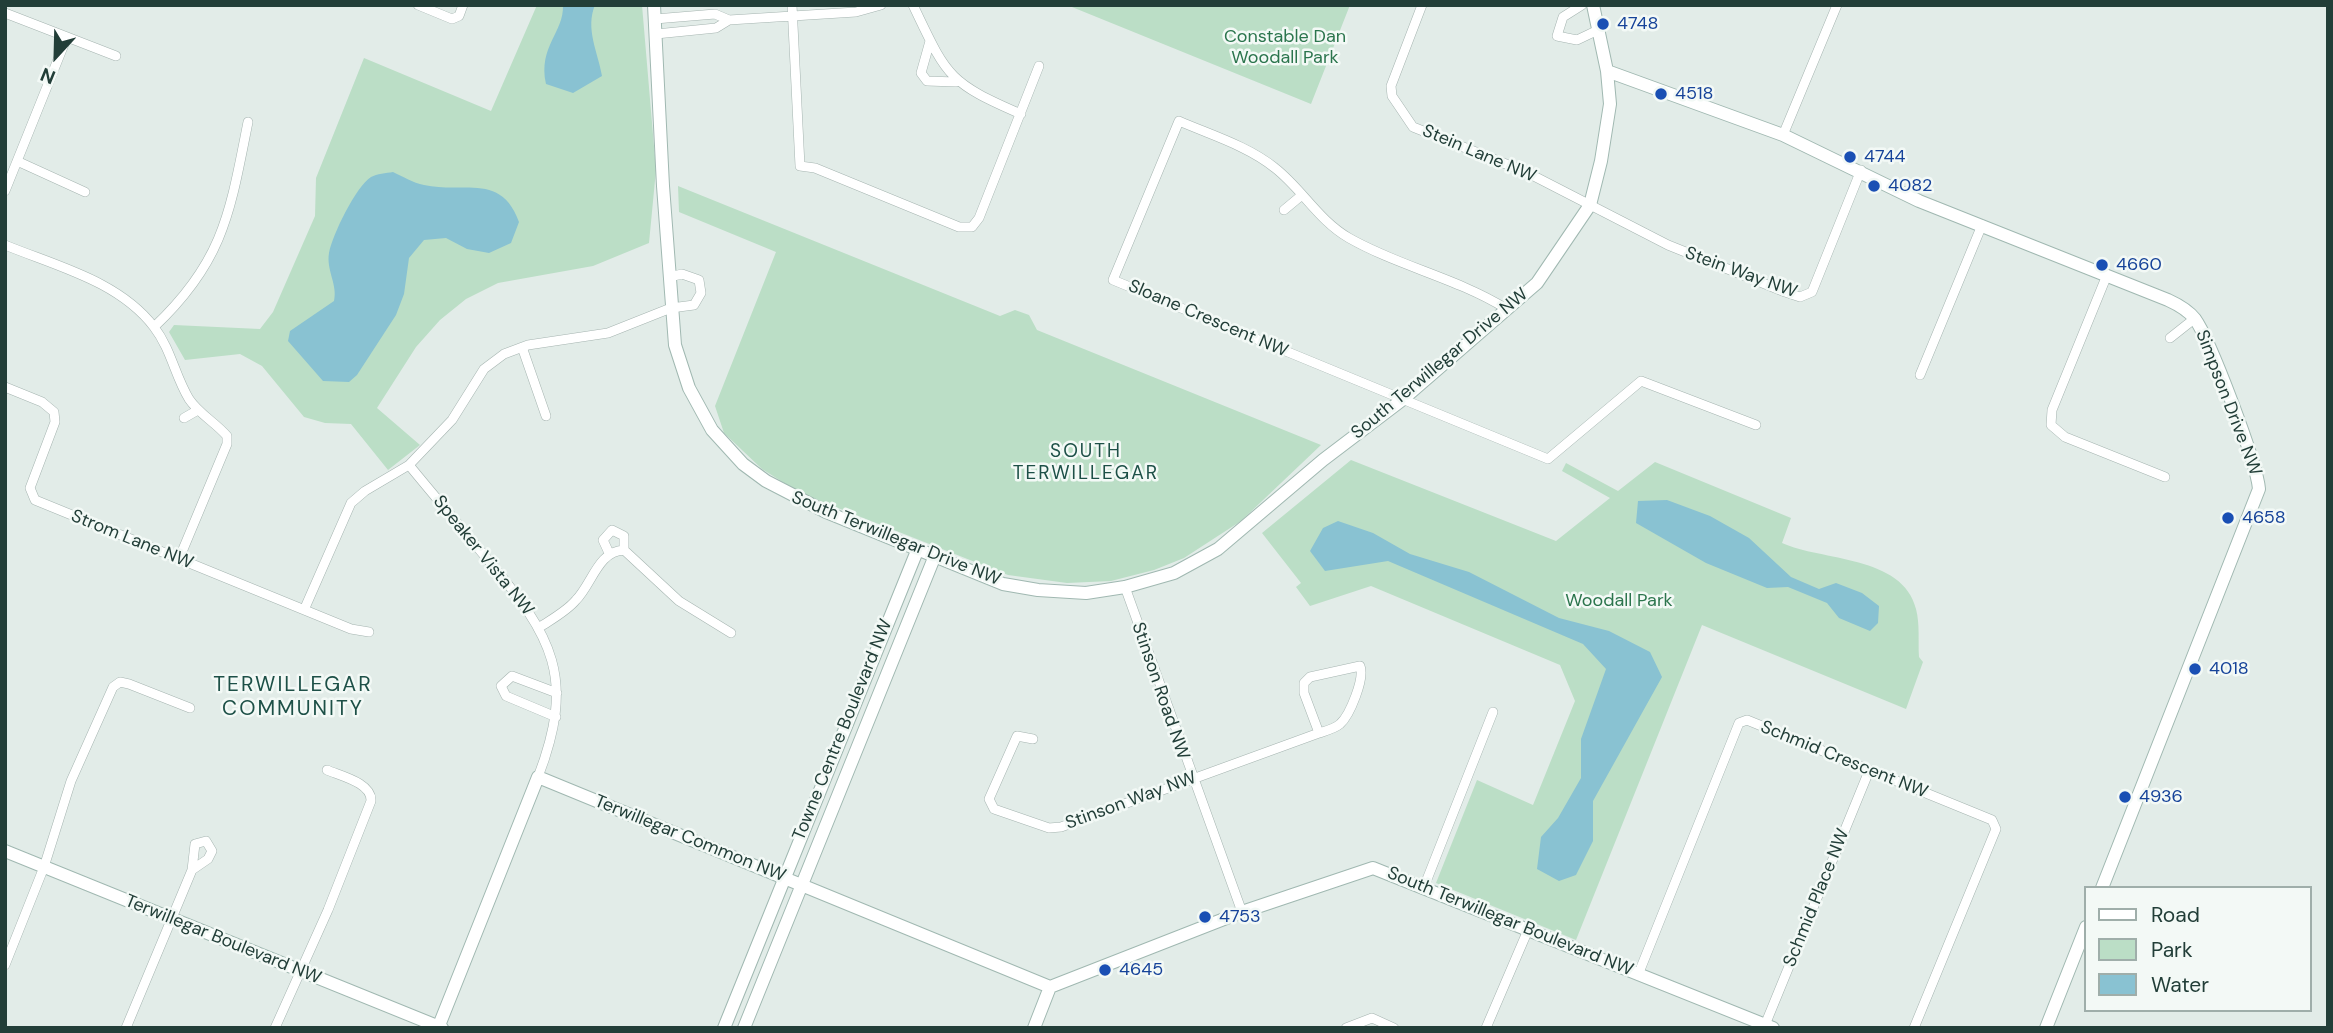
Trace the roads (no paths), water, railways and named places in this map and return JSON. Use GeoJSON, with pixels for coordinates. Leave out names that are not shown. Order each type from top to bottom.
{"type":"FeatureCollection","features":[{"type":"Feature","properties":{"kind":"street"},"geometry":{"type":"LineString","coordinates":[[418,5],[433,8],[452,19],[458,16],[463,5]]}},
{"type":"Feature","properties":{"kind":"street","name":"South Terwillegar Drive NW"},"geometry":{"type":"LineString","coordinates":[[654,5],[675,345],[689,388],[712,430],[743,464],[789,496],[934,558],[1003,584],[1038,590],[1087,593],[1125,587],[1174,573],[1218,549],[1323,460],[1402,400],[1537,283],[1590,205],[1601,161],[1610,104],[1607,71],[1593,5]]}},
{"type":"Feature","properties":{"kind":"street"},"geometry":{"type":"LineString","coordinates":[[792,5],[800,166],[815,168],[967,228],[979,218],[1039,66]]}},
{"type":"Feature","properties":{"kind":"street"},"geometry":{"type":"LineString","coordinates":[[655,19],[715,14],[729,20],[856,12],[881,5]]}},
{"type":"Feature","properties":{"kind":"street"},"geometry":{"type":"LineString","coordinates":[[913,5],[942,66],[956,82],[1021,114]]}},
{"type":"Feature","properties":{"kind":"street","name":"Stein Lane NW"},"geometry":{"type":"LineString","coordinates":[[1422,5],[1391,86],[1392,96],[1406,121],[1413,127],[1526,172],[1590,205]]}},
{"type":"Feature","properties":{"kind":"street"},"geometry":{"type":"LineString","coordinates":[[1582,5],[1563,18],[1557,36],[1577,40],[1598,30]]}},
{"type":"Feature","properties":{"kind":"street"},"geometry":{"type":"LineString","coordinates":[[1783,135],[1837,5]]}},
{"type":"Feature","properties":{"kind":"street"},"geometry":{"type":"LineString","coordinates":[[5,13],[116,56]]}},
{"type":"Feature","properties":{"kind":"street"},"geometry":{"type":"LineString","coordinates":[[656,34],[716,28],[729,20]]}},
{"type":"Feature","properties":{"kind":"street"},"geometry":{"type":"LineString","coordinates":[[5,191],[67,37]]}},
{"type":"Feature","properties":{"kind":"street"},"geometry":{"type":"LineString","coordinates":[[930,41],[922,73],[927,81],[956,82]]}},
{"type":"Feature","properties":{"kind":"street","name":"Simpson Drive NW"},"geometry":{"type":"LineString","coordinates":[[1607,71],[1783,135],[1861,170],[1919,201],[2168,300],[2194,318],[2241,430],[2259,488],[2103,886]]}},
{"type":"Feature","properties":{"kind":"street","name":"Sloane Crescent NW"},"geometry":{"type":"LineString","coordinates":[[1402,400],[1113,280],[1179,121],[1260,156],[1278,170],[1317,213],[1348,237],[1483,295],[1505,308]]}},
{"type":"Feature","properties":{"kind":"street"},"geometry":{"type":"LineString","coordinates":[[154,327],[193,285],[217,246],[236,191],[248,122]]}},
{"type":"Feature","properties":{"kind":"street"},"geometry":{"type":"LineString","coordinates":[[17,161],[85,192]]}},
{"type":"Feature","properties":{"kind":"street","name":"Stein Way NW"},"geometry":{"type":"LineString","coordinates":[[1590,205],[1668,246],[1800,297],[1812,292],[1861,170]]}},
{"type":"Feature","properties":{"kind":"street"},"geometry":{"type":"LineString","coordinates":[[1284,210],[1302,195]]}},
{"type":"Feature","properties":{"kind":"street"},"geometry":{"type":"LineString","coordinates":[[1920,375],[1982,225]]}},
{"type":"Feature","properties":{"kind":"street"},"geometry":{"type":"LineString","coordinates":[[5,245],[111,290],[154,327],[174,361],[185,392],[198,410],[224,432],[228,439],[179,559]]}},
{"type":"Feature","properties":{"kind":"street"},"geometry":{"type":"LineString","coordinates":[[304,610],[351,503],[365,491],[409,465],[452,420],[484,369],[504,354],[522,347],[608,333],[671,308],[694,305],[699,299],[702,286],[693,276],[682,274],[669,277]]}},
{"type":"Feature","properties":{"kind":"street"},"geometry":{"type":"LineString","coordinates":[[2107,275],[2052,410],[2051,425],[2064,437],[2165,477]]}},
{"type":"Feature","properties":{"kind":"street","name":"Simpson Drive NW"},"geometry":{"type":"LineString","coordinates":[[2171,338],[2194,318]]}},
{"type":"Feature","properties":{"kind":"street"},"geometry":{"type":"LineString","coordinates":[[522,347],[546,416]]}},
{"type":"Feature","properties":{"kind":"street"},"geometry":{"type":"LineString","coordinates":[[1402,400],[1548,459],[1642,381],[1756,425]]}},
{"type":"Feature","properties":{"kind":"street","name":"Strom Lane NW"},"geometry":{"type":"LineString","coordinates":[[5,387],[42,402],[54,412],[52,431],[30,488],[35,500],[351,629],[369,632]]}},
{"type":"Feature","properties":{"kind":"street"},"geometry":{"type":"LineString","coordinates":[[184,418],[198,410]]}},
{"type":"Feature","properties":{"kind":"street","name":"Speaker Vista NW"},"geometry":{"type":"LineString","coordinates":[[409,465],[510,585],[540,627],[553,662],[557,693],[556,717],[538,777]]}},
{"type":"Feature","properties":{"kind":"street"},"geometry":{"type":"LineString","coordinates":[[609,553],[603,540],[612,530],[624,536],[624,550],[679,601],[731,633]]}},
{"type":"Feature","properties":{"kind":"street"},"geometry":{"type":"LineString","coordinates":[[540,627],[576,600],[609,553],[624,550]]}},
{"type":"Feature","properties":{"kind":"street","name":"Towne Centre Boulevard NW"},"geometry":{"type":"LineString","coordinates":[[724,1028],[917,551]]}},
{"type":"Feature","properties":{"kind":"street","name":"Towne Centre Boulevard NW"},"geometry":{"type":"LineString","coordinates":[[744,1028],[934,558]]}},
{"type":"Feature","properties":{"kind":"street","name":"Stinson Road NW"},"geometry":{"type":"LineString","coordinates":[[1125,587],[1241,912]]}},
{"type":"Feature","properties":{"kind":"street","name":"Stinson Way NW"},"geometry":{"type":"LineString","coordinates":[[1033,739],[1017,736],[989,799],[994,809],[1049,828],[1061,827],[1319,733],[1336,726],[1346,716],[1361,676],[1360,666],[1310,677],[1304,683],[1304,693],[1319,733]]}},
{"type":"Feature","properties":{"kind":"street"},"geometry":{"type":"LineString","coordinates":[[556,717],[506,696],[501,686],[512,676],[557,693]]}},
{"type":"Feature","properties":{"kind":"street"},"geometry":{"type":"LineString","coordinates":[[5,965],[44,867],[71,780],[113,687],[120,682],[129,684],[190,708]]}},
{"type":"Feature","properties":{"kind":"street"},"geometry":{"type":"LineString","coordinates":[[1424,887],[1493,712]]}},
{"type":"Feature","properties":{"kind":"street","name":"Schmid Crescent NW"},"geometry":{"type":"LineString","coordinates":[[1638,975],[1739,723],[1747,720],[1992,820],[1996,829],[1914,1028]]}},
{"type":"Feature","properties":{"kind":"street"},"geometry":{"type":"LineString","coordinates":[[275,1028],[298,971],[328,910],[371,801],[371,793],[365,787],[327,769]]}},
{"type":"Feature","properties":{"kind":"street","name":"Schmid Place NW"},"geometry":{"type":"LineString","coordinates":[[1769,1026],[1869,771]]}},
{"type":"Feature","properties":{"kind":"street"},"geometry":{"type":"LineString","coordinates":[[439,1027],[538,777]]}},
{"type":"Feature","properties":{"kind":"street","name":"Terwillegar Common NW"},"geometry":{"type":"LineString","coordinates":[[538,777],[1050,987]]}},
{"type":"Feature","properties":{"kind":"street","name":"Terwillegar Boulevard NW"},"geometry":{"type":"LineString","coordinates":[[5,851],[439,1027]]}},
{"type":"Feature","properties":{"kind":"street","name":"South Terwillegar Boulevard NW"},"geometry":{"type":"LineString","coordinates":[[1050,987],[1241,912],[1368,868],[1380,869],[1769,1026]]}},
{"type":"Feature","properties":{"kind":"street"},"geometry":{"type":"LineString","coordinates":[[126,1028],[192,870]]}},
{"type":"Feature","properties":{"kind":"street"},"geometry":{"type":"LineString","coordinates":[[1486,1028],[1528,930]]}},
{"type":"Feature","properties":{"kind":"street"},"geometry":{"type":"LineString","coordinates":[[2046,1028],[2084,933]]}},
{"type":"Feature","properties":{"kind":"street"},"geometry":{"type":"LineString","coordinates":[[1034,1028],[1050,987]]}},
{"type":"Feature","properties":{"kind":"street"},"geometry":{"type":"LineString","coordinates":[[1346,1028],[1372,1018],[1394,1028]]}},
{"type":"Feature","properties":{"kind":"water"},"geometry":{"type":"Polygon","coordinates":[[[563,5],[595,5],[591,23],[602,76],[573,93],[546,84],[544,71],[548,50],[560,24],[563,5]]]}},
{"type":"Feature","properties":{"kind":"water"},"geometry":{"type":"Polygon","coordinates":[[[393,172],[424,185],[492,191],[502,196],[511,206],[519,222],[511,243],[489,253],[467,249],[446,238],[424,240],[409,258],[404,294],[396,315],[357,375],[349,382],[323,381],[288,341],[290,331],[334,301],[329,253],[340,224],[365,182],[373,176],[393,172]]]}},
{"type":"Feature","properties":{"kind":"water"},"geometry":{"type":"Polygon","coordinates":[[[1667,500],[1710,516],[1749,538],[1791,577],[1819,589],[1836,583],[1862,593],[1879,606],[1878,623],[1870,631],[1839,618],[1827,603],[1788,587],[1767,588],[1706,563],[1636,523],[1638,501],[1667,500]]]}},
{"type":"Feature","properties":{"kind":"water"},"geometry":{"type":"Polygon","coordinates":[[[1338,521],[1373,533],[1410,554],[1469,572],[1559,618],[1609,631],[1650,652],[1662,677],[1593,801],[1593,841],[1576,875],[1559,881],[1537,869],[1541,837],[1558,818],[1581,778],[1581,739],[1606,669],[1583,644],[1388,561],[1325,571],[1310,551],[1323,528],[1338,521]]]}},
{"type":"Feature","properties":{"kind":"place","name":"4748"},"geometry":{"type":"Point","coordinates":[1603,24]}},
{"type":"Feature","properties":{"kind":"place","name":"4518"},"geometry":{"type":"Point","coordinates":[1661,94]}},
{"type":"Feature","properties":{"kind":"place","name":"4744"},"geometry":{"type":"Point","coordinates":[1850,157]}},
{"type":"Feature","properties":{"kind":"place","name":"4082"},"geometry":{"type":"Point","coordinates":[1874,186]}},
{"type":"Feature","properties":{"kind":"place","name":"4660"},"geometry":{"type":"Point","coordinates":[2102,265]}},
{"type":"Feature","properties":{"kind":"place","name":"4658"},"geometry":{"type":"Point","coordinates":[2228,518]}},
{"type":"Feature","properties":{"kind":"place","name":"4018"},"geometry":{"type":"Point","coordinates":[2195,669]}},
{"type":"Feature","properties":{"kind":"place","name":"4936"},"geometry":{"type":"Point","coordinates":[2125,797]}},
{"type":"Feature","properties":{"kind":"place","name":"4753"},"geometry":{"type":"Point","coordinates":[1205,917]}},
{"type":"Feature","properties":{"kind":"place","name":"4645"},"geometry":{"type":"Point","coordinates":[1105,970]}},
{"type":"Feature","properties":{"kind":"district","name":"SOUTH TERWILLEGAR"},"geometry":{"type":"Point","coordinates":[1086,463]}},
{"type":"Feature","properties":{"kind":"district","name":"TERWILLEGAR COMMUNITY"},"geometry":{"type":"Point","coordinates":[293,697]}},
{"type":"Feature","properties":{"kind":"park label","name":"Constable Dan Woodall Park"},"geometry":{"type":"Point","coordinates":[1285,47]}},
{"type":"Feature","properties":{"kind":"park label","name":"Woodall Park"},"geometry":{"type":"Point","coordinates":[1619,601]}}]}
